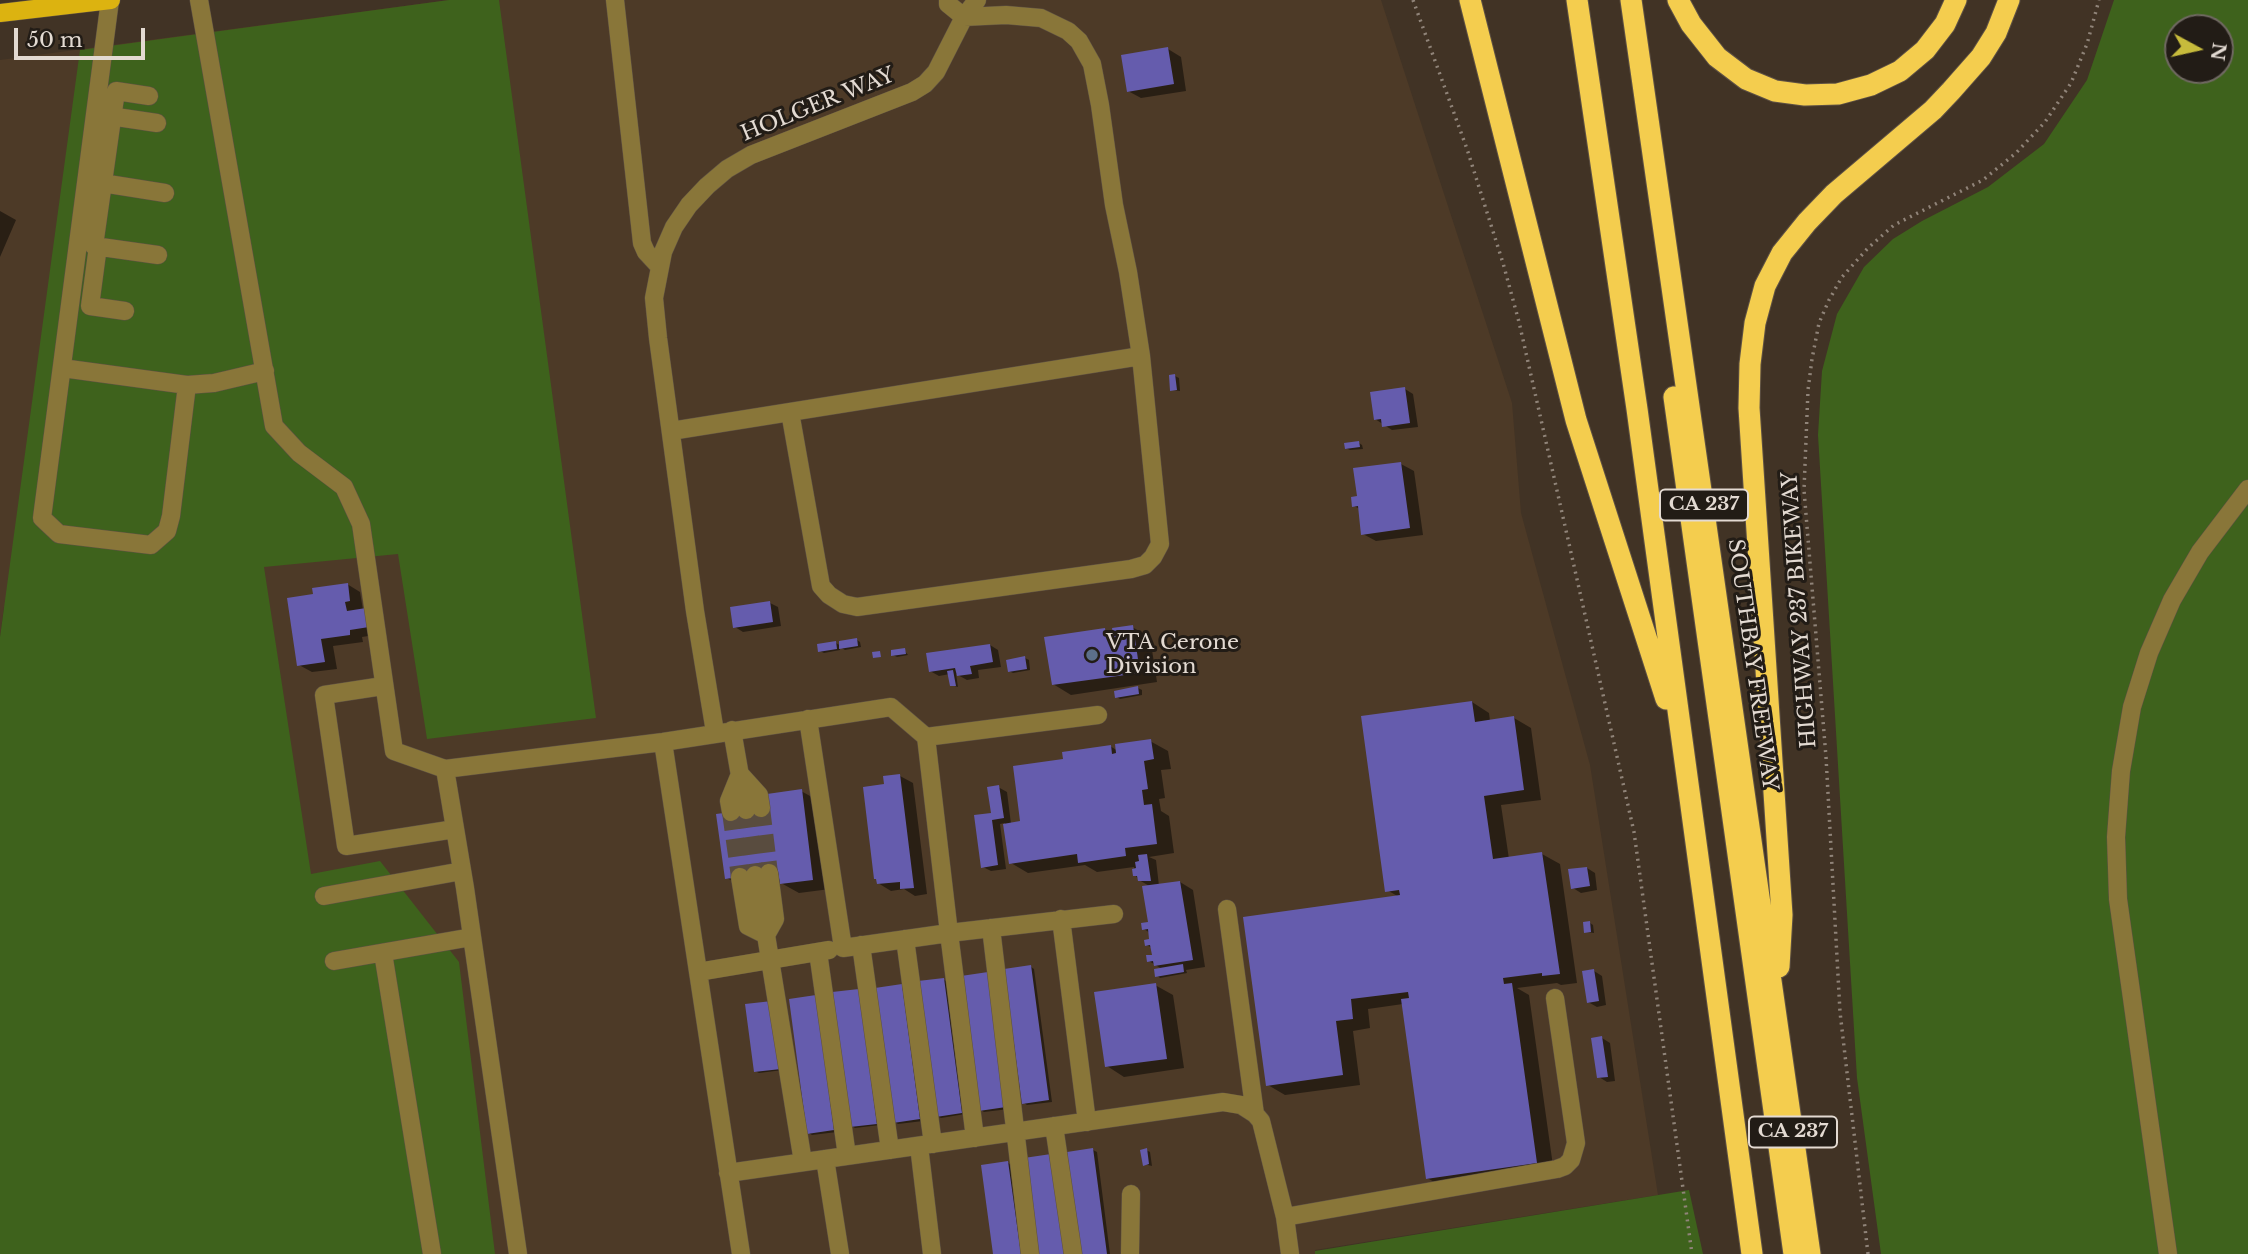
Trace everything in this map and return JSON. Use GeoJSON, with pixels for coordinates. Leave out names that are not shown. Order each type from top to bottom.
{"type":"FeatureCollection","features":[{"type":"Feature","properties":{"kind":"highway"},"geometry":{"type":"LineString","coordinates":[[1461,0],[1477,30]]}},
{"type":"Feature","properties":{"kind":"highway"},"geometry":{"type":"LineString","coordinates":[[1470,0],[1576,420],[1682,751]]}},
{"type":"Feature","properties":{"kind":"highway","name":"CA 237"},"geometry":{"type":"LineString","coordinates":[[1577,0],[1637,410],[1752,1254]]}},
{"type":"Feature","properties":{"kind":"highway"},"geometry":{"type":"LineString","coordinates":[[1617,0],[1794,1254]]}},
{"type":"Feature","properties":{"kind":"highway","name":"SOUTHBAY FREEWAY"},"geometry":{"type":"LineString","coordinates":[[1631,0],[1810,1254]]}},
{"type":"Feature","properties":{"kind":"highway"},"geometry":{"type":"LineString","coordinates":[[1678,0],[1691,24],[1717,57],[1746,79],[1775,91],[1805,96],[1838,94],[1871,85],[1900,71],[1925,50],[1945,24],[1956,0]]}},
{"type":"Feature","properties":{"kind":"highway"},"geometry":{"type":"LineString","coordinates":[[1776,1011],[1782,915],[1749,408],[1749,363],[1755,323],[1765,286],[1782,253],[1834,194],[1933,110],[1951,91],[1981,57],[1996,33],[2009,0]]}},
{"type":"Feature","properties":{"kind":"main road"},"geometry":{"type":"LineString","coordinates":[[0,13],[111,0]]}},
{"type":"Feature","properties":{"kind":"lane"},"geometry":{"type":"LineString","coordinates":[[111,0],[102,183],[94,246],[158,255]]}},
{"type":"Feature","properties":{"kind":"lane"},"geometry":{"type":"LineString","coordinates":[[199,0],[274,426],[299,453],[344,487],[361,524],[394,751],[445,769],[663,741],[891,707],[926,737],[975,1138]]}},
{"type":"Feature","properties":{"kind":"lane"},"geometry":{"type":"LineString","coordinates":[[615,0],[642,243],[646,252],[659,266]]}},
{"type":"Feature","properties":{"kind":"lane"},"geometry":{"type":"LineString","coordinates":[[790,412],[821,586],[829,595],[844,604],[857,607],[1131,569],[1145,565],[1160,544],[1141,356],[1092,64],[1079,41],[1068,31],[1041,18],[1006,15],[964,17],[948,4],[948,0]]}},
{"type":"Feature","properties":{"kind":"lane"},"geometry":{"type":"LineString","coordinates":[[964,17],[976,0]]}},
{"type":"Feature","properties":{"kind":"lane","name":"HOLGER WAY"},"geometry":{"type":"LineString","coordinates":[[740,774],[724,731],[695,611],[654,298],[659,266],[674,227],[689,205],[717,178],[751,155],[912,92],[925,84],[936,72],[964,17]]}},
{"type":"Feature","properties":{"kind":"lane"},"geometry":{"type":"LineString","coordinates":[[149,96],[116,91],[104,115],[62,368],[42,518],[59,534],[151,545],[167,531],[172,516],[187,385]]}},
{"type":"Feature","properties":{"kind":"lane"},"geometry":{"type":"LineString","coordinates":[[104,115],[157,122]]}},
{"type":"Feature","properties":{"kind":"lane"},"geometry":{"type":"LineString","coordinates":[[102,183],[165,193]]}},
{"type":"Feature","properties":{"kind":"lane"},"geometry":{"type":"LineString","coordinates":[[98,246],[90,306],[125,311]]}},
{"type":"Feature","properties":{"kind":"lane"},"geometry":{"type":"LineString","coordinates":[[671,431],[1141,356]]}},
{"type":"Feature","properties":{"kind":"lane"},"geometry":{"type":"LineString","coordinates":[[62,368],[187,385],[214,383],[265,371]]}},
{"type":"Feature","properties":{"kind":"lane"},"geometry":{"type":"LineString","coordinates":[[2168,1254],[2118,899],[2116,837],[2120,771],[2132,707],[2149,653],[2172,600],[2200,552],[2248,488]]}},
{"type":"Feature","properties":{"kind":"lane"},"geometry":{"type":"LineString","coordinates":[[383,686],[324,695],[346,846],[455,829]]}},
{"type":"Feature","properties":{"kind":"lane"},"geometry":{"type":"LineString","coordinates":[[926,737],[1098,715]]}},
{"type":"Feature","properties":{"kind":"lane"},"geometry":{"type":"LineString","coordinates":[[808,719],[890,1150]]}},
{"type":"Feature","properties":{"kind":"lane"},"geometry":{"type":"LineString","coordinates":[[663,741],[741,1254]]}},
{"type":"Feature","properties":{"kind":"lane"},"geometry":{"type":"LineString","coordinates":[[445,769],[518,1254]]}},
{"type":"Feature","properties":{"kind":"lane"},"geometry":{"type":"LineString","coordinates":[[740,774],[759,795],[746,810],[729,801],[740,774]]}},
{"type":"Feature","properties":{"kind":"lane"},"geometry":{"type":"LineString","coordinates":[[324,895],[462,871]]}},
{"type":"Feature","properties":{"kind":"lane"},"geometry":{"type":"LineString","coordinates":[[766,936],[748,926],[755,875],[775,919],[766,936],[803,1162]]}},
{"type":"Feature","properties":{"kind":"lane"},"geometry":{"type":"LineString","coordinates":[[1227,909],[1255,1114],[1264,1129],[1290,1254]]}},
{"type":"Feature","properties":{"kind":"lane"},"geometry":{"type":"LineString","coordinates":[[698,972],[852,946],[1114,914]]}},
{"type":"Feature","properties":{"kind":"lane"},"geometry":{"type":"LineString","coordinates":[[1062,919],[1087,1122]]}},
{"type":"Feature","properties":{"kind":"lane"},"geometry":{"type":"LineString","coordinates":[[991,928],[1030,1254]]}},
{"type":"Feature","properties":{"kind":"lane"},"geometry":{"type":"LineString","coordinates":[[334,961],[472,937]]}},
{"type":"Feature","properties":{"kind":"lane"},"geometry":{"type":"LineString","coordinates":[[905,939],[926,1145],[932,1254]]}},
{"type":"Feature","properties":{"kind":"lane"},"geometry":{"type":"LineString","coordinates":[[818,952],[847,1156]]}},
{"type":"Feature","properties":{"kind":"lane"},"geometry":{"type":"LineString","coordinates":[[383,953],[432,1254]]}},
{"type":"Feature","properties":{"kind":"lane"},"geometry":{"type":"LineString","coordinates":[[1284,1217],[1565,1166],[1571,1160],[1576,1143],[1555,998]]}},
{"type":"Feature","properties":{"kind":"lane"},"geometry":{"type":"LineString","coordinates":[[728,1173],[1223,1102],[1241,1105],[1255,1114]]}},
{"type":"Feature","properties":{"kind":"lane"},"geometry":{"type":"LineString","coordinates":[[1054,1126],[1073,1254]]}},
{"type":"Feature","properties":{"kind":"lane"},"geometry":{"type":"LineString","coordinates":[[825,1159],[840,1254]]}},
{"type":"Feature","properties":{"kind":"lane"},"geometry":{"type":"LineString","coordinates":[[1130,1254],[1131,1194]]}},
{"type":"Feature","properties":{"kind":"path"},"geometry":{"type":"LineString","coordinates":[[1413,0],[1467,149],[1519,322],[1631,818],[1692,1254]]}},
{"type":"Feature","properties":{"kind":"path","name":"HIGHWAY 237 BIKEWAY"},"geometry":{"type":"LineString","coordinates":[[1868,1254],[1840,1012],[1826,757],[1804,490],[1808,390],[1812,359],[1819,323],[1829,300],[1842,277],[1868,248],[1894,225],[1983,180],[2016,153],[2046,122],[2071,83],[2087,44],[2099,0]]}},
{"type":"Feature","properties":{"kind":"shaded area","name":"VTA Cerone Division"},"geometry":{"type":"Polygon","coordinates":[[[449,0],[1381,0],[1512,403],[1521,513],[1590,765],[1658,1195],[1315,1250],[1315,1254],[368,1254],[4,607],[0,637],[0,60],[449,0]]]}},
{"type":"Feature","properties":{"kind":"green space"},"geometry":{"type":"Polygon","coordinates":[[[449,0],[499,0],[596,718],[427,739],[398,554],[264,567],[311,874],[380,861],[459,962],[495,1254],[0,1254],[0,637],[80,50],[449,0]]]}},
{"type":"Feature","properties":{"kind":"green space"},"geometry":{"type":"Polygon","coordinates":[[[2114,0],[2248,0],[2248,1254],[1881,1254],[1857,1078],[1818,435],[1822,371],[1837,314],[1864,267],[1893,239],[1988,187],[2044,144],[2087,80],[2114,0]]]}},
{"type":"Feature","properties":{"kind":"green space"},"geometry":{"type":"Polygon","coordinates":[[[1689,1190],[1703,1254],[1315,1254],[1315,1251],[1689,1190]]]}},
{"type":"Feature","properties":{"kind":"building"},"geometry":{"type":"Polygon","coordinates":[[[1168,47],[1174,84],[1127,92],[1121,55],[1168,47]]]}},
{"type":"Feature","properties":{"kind":"building"},"geometry":{"type":"Polygon","coordinates":[[[1175,374],[1177,390],[1170,391],[1169,375],[1175,374]]]}},
{"type":"Feature","properties":{"kind":"building"},"geometry":{"type":"Polygon","coordinates":[[[1405,387],[1410,423],[1382,427],[1381,419],[1374,420],[1370,392],[1405,387]]]}},
{"type":"Feature","properties":{"kind":"building"},"geometry":{"type":"Polygon","coordinates":[[[1359,441],[1360,447],[1345,449],[1344,443],[1359,441]]]}},
{"type":"Feature","properties":{"kind":"building"},"geometry":{"type":"Polygon","coordinates":[[[1401,462],[1410,528],[1361,535],[1358,506],[1352,507],[1351,497],[1357,496],[1353,468],[1401,462]]]}},
{"type":"Feature","properties":{"kind":"building"},"geometry":{"type":"Polygon","coordinates":[[[348,583],[350,601],[345,602],[347,611],[366,608],[369,627],[350,630],[350,635],[321,639],[325,662],[297,666],[287,598],[313,594],[312,588],[348,583]]]}},
{"type":"Feature","properties":{"kind":"building"},"geometry":{"type":"Polygon","coordinates":[[[770,601],[773,622],[733,628],[730,607],[770,601]]]}},
{"type":"Feature","properties":{"kind":"building","name":"VTA Cerone Division"},"geometry":{"type":"Polygon","coordinates":[[[1133,625],[1140,673],[1052,685],[1044,637],[1105,628],[1106,635],[1113,634],[1112,628],[1133,625]]]}},
{"type":"Feature","properties":{"kind":"building"},"geometry":{"type":"Polygon","coordinates":[[[857,638],[858,646],[839,649],[839,641],[857,638]]]}},
{"type":"Feature","properties":{"kind":"building"},"geometry":{"type":"Polygon","coordinates":[[[836,641],[837,649],[818,652],[817,644],[836,641]]]}},
{"type":"Feature","properties":{"kind":"building"},"geometry":{"type":"Polygon","coordinates":[[[990,644],[993,662],[970,666],[972,674],[957,676],[955,668],[929,672],[926,653],[990,644]]]}},
{"type":"Feature","properties":{"kind":"building"},"geometry":{"type":"Polygon","coordinates":[[[905,648],[906,654],[891,656],[891,650],[905,648]]]}},
{"type":"Feature","properties":{"kind":"building"},"geometry":{"type":"Polygon","coordinates":[[[880,651],[881,657],[873,658],[872,652],[880,651]]]}},
{"type":"Feature","properties":{"kind":"building"},"geometry":{"type":"Polygon","coordinates":[[[1025,656],[1027,669],[1008,672],[1006,660],[1025,656]]]}},
{"type":"Feature","properties":{"kind":"building"},"geometry":{"type":"Polygon","coordinates":[[[953,670],[956,686],[950,686],[947,671],[953,670]]]}},
{"type":"Feature","properties":{"kind":"building"},"geometry":{"type":"Polygon","coordinates":[[[1138,686],[1139,694],[1115,698],[1114,691],[1138,686]]]}},
{"type":"Feature","properties":{"kind":"building"},"geometry":{"type":"Polygon","coordinates":[[[1472,701],[1475,722],[1514,716],[1524,790],[1484,796],[1493,859],[1542,852],[1560,974],[1542,976],[1542,973],[1503,978],[1504,984],[1512,983],[1537,1163],[1426,1179],[1401,999],[1409,998],[1408,992],[1351,999],[1353,1019],[1336,1021],[1343,1075],[1266,1086],[1243,917],[1400,895],[1399,890],[1385,892],[1361,716],[1472,701]]]}},
{"type":"Feature","properties":{"kind":"building"},"geometry":{"type":"Polygon","coordinates":[[[1151,739],[1154,759],[1144,761],[1148,789],[1142,790],[1144,805],[1152,804],[1157,844],[1125,848],[1126,856],[1078,863],[1077,854],[1009,864],[1003,824],[1020,821],[1013,766],[1063,759],[1062,752],[1111,745],[1112,754],[1116,753],[1115,744],[1151,739]]]}},
{"type":"Feature","properties":{"kind":"building"},"geometry":{"type":"Polygon","coordinates":[[[900,774],[914,888],[900,889],[900,882],[877,884],[874,879],[863,787],[884,784],[883,776],[900,774]]]}},
{"type":"Feature","properties":{"kind":"building"},"geometry":{"type":"Polygon","coordinates":[[[999,785],[1004,818],[992,820],[998,865],[981,868],[974,815],[991,813],[987,787],[999,785]]]}},
{"type":"Feature","properties":{"kind":"building"},"geometry":{"type":"Polygon","coordinates":[[[802,789],[813,880],[780,884],[778,872],[725,879],[716,814],[769,807],[767,794],[802,789]]]}},
{"type":"Feature","properties":{"kind":"building"},"geometry":{"type":"Polygon","coordinates":[[[1147,854],[1151,881],[1138,881],[1137,876],[1133,876],[1132,869],[1136,868],[1135,862],[1139,861],[1138,855],[1147,854]]]}},
{"type":"Feature","properties":{"kind":"building"},"geometry":{"type":"Polygon","coordinates":[[[1587,867],[1590,886],[1571,889],[1568,869],[1587,867]]]}},
{"type":"Feature","properties":{"kind":"building"},"geometry":{"type":"Polygon","coordinates":[[[1180,881],[1193,960],[1154,966],[1153,961],[1147,962],[1146,955],[1152,955],[1150,945],[1145,946],[1144,940],[1149,939],[1148,929],[1142,930],[1141,923],[1148,922],[1142,886],[1180,881]]]}},
{"type":"Feature","properties":{"kind":"building"},"geometry":{"type":"Polygon","coordinates":[[[1590,921],[1591,932],[1584,933],[1583,922],[1590,921]]]}},
{"type":"Feature","properties":{"kind":"building"},"geometry":{"type":"Polygon","coordinates":[[[1183,964],[1184,972],[1155,977],[1154,969],[1183,964]]]}},
{"type":"Feature","properties":{"kind":"building"},"geometry":{"type":"Polygon","coordinates":[[[1031,965],[1049,1100],[1022,1104],[1004,969],[1031,965]]]}},
{"type":"Feature","properties":{"kind":"building"},"geometry":{"type":"Polygon","coordinates":[[[1594,969],[1599,1001],[1587,1003],[1582,971],[1594,969]]]}},
{"type":"Feature","properties":{"kind":"building"},"geometry":{"type":"Polygon","coordinates":[[[988,972],[1006,1107],[979,1111],[961,976],[988,972]]]}},
{"type":"Feature","properties":{"kind":"building"},"geometry":{"type":"Polygon","coordinates":[[[944,978],[962,1113],[936,1117],[918,981],[944,978]]]}},
{"type":"Feature","properties":{"kind":"building"},"geometry":{"type":"Polygon","coordinates":[[[1156,983],[1167,1059],[1105,1067],[1094,992],[1156,983]]]}},
{"type":"Feature","properties":{"kind":"building"},"geometry":{"type":"Polygon","coordinates":[[[902,984],[920,1119],[893,1123],[875,988],[902,984]]]}},
{"type":"Feature","properties":{"kind":"building"},"geometry":{"type":"Polygon","coordinates":[[[859,989],[877,1124],[850,1127],[832,992],[859,989]]]}},
{"type":"Feature","properties":{"kind":"building"},"geometry":{"type":"Polygon","coordinates":[[[816,995],[834,1130],[807,1134],[789,999],[816,995]]]}},
{"type":"Feature","properties":{"kind":"building"},"geometry":{"type":"Polygon","coordinates":[[[772,1001],[781,1069],[754,1072],[745,1004],[772,1001]]]}},
{"type":"Feature","properties":{"kind":"building"},"geometry":{"type":"Polygon","coordinates":[[[1602,1036],[1608,1077],[1597,1078],[1591,1038],[1602,1036]]]}},
{"type":"Feature","properties":{"kind":"building"},"geometry":{"type":"Polygon","coordinates":[[[1093,1148],[1107,1254],[1080,1254],[1067,1152],[1093,1148]]]}},
{"type":"Feature","properties":{"kind":"building"},"geometry":{"type":"Polygon","coordinates":[[[1147,1148],[1149,1164],[1143,1166],[1140,1150],[1147,1148]]]}},
{"type":"Feature","properties":{"kind":"building"},"geometry":{"type":"Polygon","coordinates":[[[1051,1154],[1064,1254],[1037,1254],[1024,1158],[1051,1154]]]}},
{"type":"Feature","properties":{"kind":"building"},"geometry":{"type":"Polygon","coordinates":[[[1008,1161],[1021,1254],[993,1254],[981,1165],[1008,1161]]]}},
{"type":"Feature","properties":{"kind":"tunnel"},"geometry":{"type":"LineString","coordinates":[[761,808],[769,873]]}},
{"type":"Feature","properties":{"kind":"tunnel"},"geometry":{"type":"LineString","coordinates":[[746,810],[755,875]]}},
{"type":"Feature","properties":{"kind":"tunnel"},"geometry":{"type":"LineString","coordinates":[[731,812],[740,877]]}},
{"type":"Feature","properties":{"kind":"place","name":"VTA Cerone Division"},"geometry":{"type":"Point","coordinates":[1092,655]}}]}
